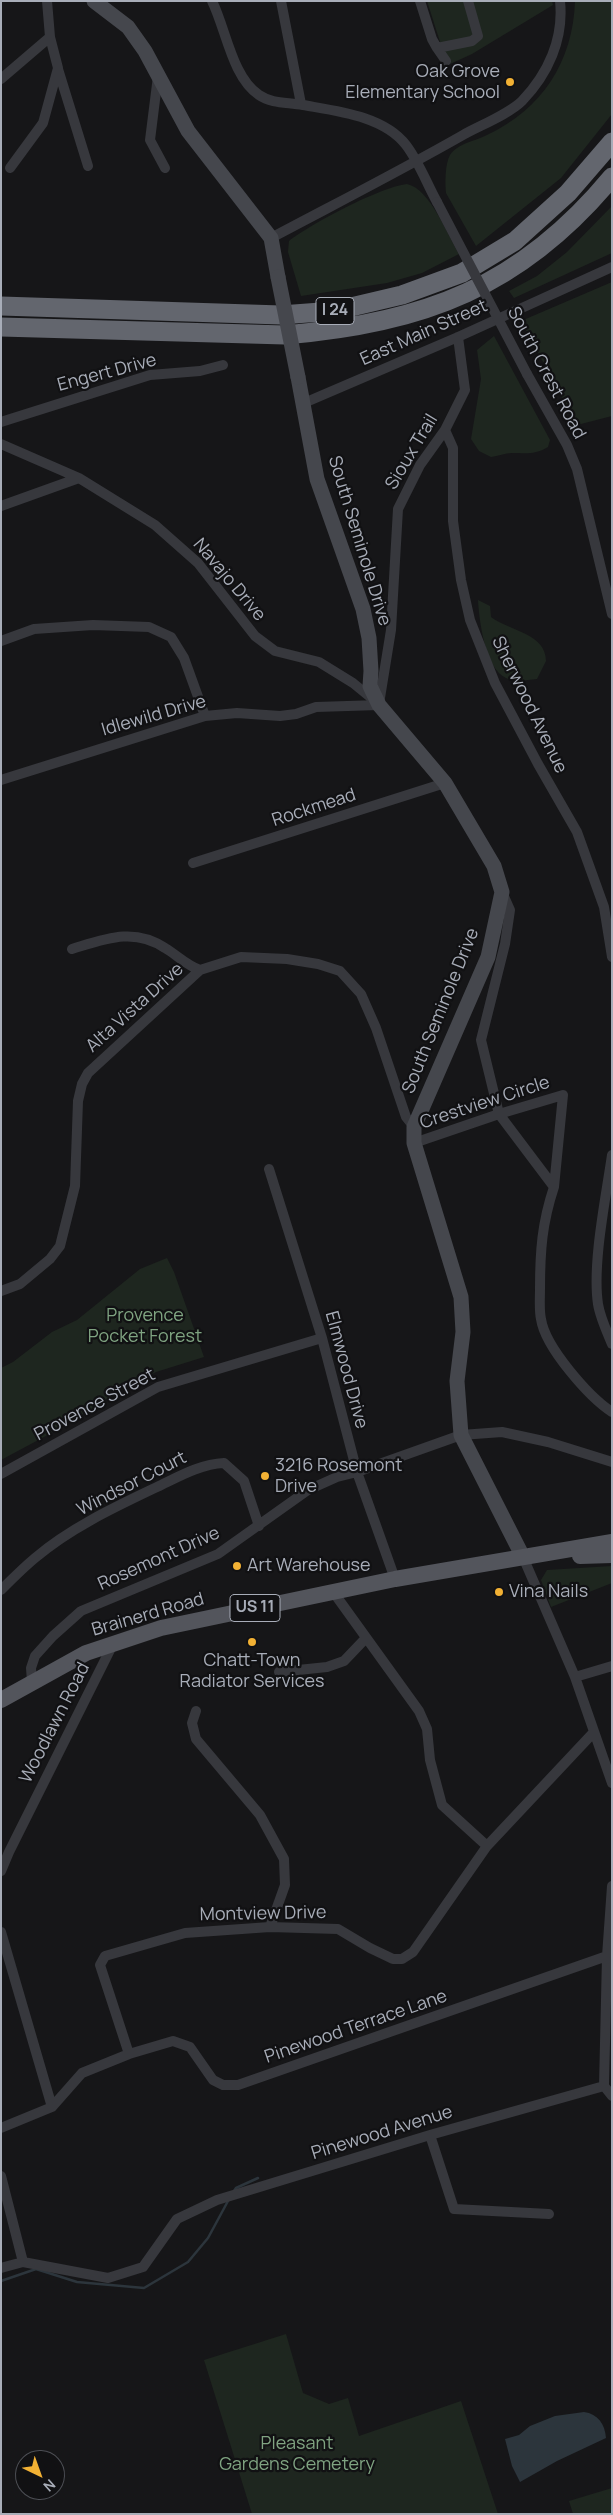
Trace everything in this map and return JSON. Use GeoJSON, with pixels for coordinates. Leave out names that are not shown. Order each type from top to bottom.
{"type":"FeatureCollection","features":[{"type":"Feature","properties":{"kind":"highway","name":"I 24"},"geometry":{"type":"LineString","coordinates":[[1,306],[281,315],[334,311],[402,295],[462,273],[514,241],[568,193],[612,142]]}},
{"type":"Feature","properties":{"kind":"highway","name":"I 24"},"geometry":{"type":"LineString","coordinates":[[1,327],[285,335],[332,331],[400,318],[438,306],[476,289],[529,257],[564,228],[612,177]]}},
{"type":"Feature","properties":{"kind":"main road","name":"Brainerd Road"},"geometry":{"type":"LineString","coordinates":[[1,1700],[86,1653],[161,1628],[395,1579],[612,1542]]}},
{"type":"Feature","properties":{"kind":"main road","name":"Brainerd Road"},"geometry":{"type":"LineString","coordinates":[[523,1557],[612,1555]]}},
{"type":"Feature","properties":{"kind":"street"},"geometry":{"type":"LineString","coordinates":[[47,1],[50,37],[88,166]]}},
{"type":"Feature","properties":{"kind":"street","name":"South Seminole Drive"},"geometry":{"type":"LineString","coordinates":[[94,1],[128,26],[145,51],[188,131],[271,238],[317,479],[363,609],[370,655],[370,686],[379,705],[445,783],[494,866],[502,892],[488,957],[414,1128],[414,1143],[461,1297],[463,1332],[456,1381],[461,1435],[523,1557]]}},
{"type":"Feature","properties":{"kind":"street"},"geometry":{"type":"LineString","coordinates":[[212,1],[221,18],[233,60],[258,95],[273,102],[301,104],[367,119],[392,131],[406,145],[416,162]]}},
{"type":"Feature","properties":{"kind":"street"},"geometry":{"type":"LineString","coordinates":[[281,1],[301,104]]}},
{"type":"Feature","properties":{"kind":"street"},"geometry":{"type":"LineString","coordinates":[[420,1],[432,39],[446,61]]}},
{"type":"Feature","properties":{"kind":"street"},"geometry":{"type":"LineString","coordinates":[[437,48],[472,41],[478,36],[468,1]]}},
{"type":"Feature","properties":{"kind":"street"},"geometry":{"type":"LineString","coordinates":[[271,238],[416,162],[520,102],[539,81],[554,52],[561,17],[560,1]]}},
{"type":"Feature","properties":{"kind":"street"},"geometry":{"type":"LineString","coordinates":[[1,79],[50,37]]}},
{"type":"Feature","properties":{"kind":"street"},"geometry":{"type":"LineString","coordinates":[[10,168],[43,123],[58,68]]}},
{"type":"Feature","properties":{"kind":"street"},"geometry":{"type":"LineString","coordinates":[[158,76],[150,140],[165,168]]}},
{"type":"Feature","properties":{"kind":"street","name":"South Crest Road"},"geometry":{"type":"LineString","coordinates":[[416,162],[527,374],[567,445],[577,469],[612,614]]}},
{"type":"Feature","properties":{"kind":"street","name":"East Main Street"},"geometry":{"type":"LineString","coordinates":[[304,403],[458,337],[612,267]]}},
{"type":"Feature","properties":{"kind":"street","name":"Sioux Trail"},"geometry":{"type":"LineString","coordinates":[[379,705],[391,630],[398,509],[420,464],[445,430],[465,390],[458,337]]}},
{"type":"Feature","properties":{"kind":"street","name":"Engert Drive"},"geometry":{"type":"LineString","coordinates":[[1,422],[150,374],[200,371],[223,365]]}},
{"type":"Feature","properties":{"kind":"street","name":"Sherwood Avenue"},"geometry":{"type":"LineString","coordinates":[[445,430],[453,448],[453,521],[461,580],[470,620],[495,683],[538,764],[578,832],[604,907],[612,957]]}},
{"type":"Feature","properties":{"kind":"street","name":"Navajo Drive"},"geometry":{"type":"LineString","coordinates":[[1,444],[79,478],[155,525],[176,541],[198,563],[256,636],[276,651],[319,662],[353,683],[379,705]]}},
{"type":"Feature","properties":{"kind":"street"},"geometry":{"type":"LineString","coordinates":[[1,506],[79,478]]}},
{"type":"Feature","properties":{"kind":"street"},"geometry":{"type":"LineString","coordinates":[[1,641],[34,629],[93,625],[149,627],[171,637],[184,658],[204,716]]}},
{"type":"Feature","properties":{"kind":"street","name":"Idlewild Drive"},"geometry":{"type":"LineString","coordinates":[[1,780],[204,716],[237,713],[280,716],[296,714],[316,707],[379,705]]}},
{"type":"Feature","properties":{"kind":"street","name":"Rockmead"},"geometry":{"type":"LineString","coordinates":[[193,863],[445,783]]}},
{"type":"Feature","properties":{"kind":"street"},"geometry":{"type":"LineString","coordinates":[[502,892],[510,910],[505,944],[481,1040],[499,1114],[554,1187],[544,1217],[540,1248],[541,1320],[554,1349],[586,1391],[612,1412]]}},
{"type":"Feature","properties":{"kind":"street"},"geometry":{"type":"LineString","coordinates":[[72,949],[118,936],[134,936],[151,940],[192,967],[200,970]]}},
{"type":"Feature","properties":{"kind":"street","name":"Alta Vista Drive"},"geometry":{"type":"LineString","coordinates":[[1,1291],[20,1284],[33,1274],[60,1246],[75,1186],[78,1101],[82,1084],[88,1073],[200,970],[241,957],[262,957],[318,964],[340,971],[361,994],[376,1028],[406,1117],[414,1128]]}},
{"type":"Feature","properties":{"kind":"street","name":"Crestview Circle"},"geometry":{"type":"LineString","coordinates":[[414,1143],[499,1114],[564,1095],[554,1187]]}},
{"type":"Feature","properties":{"kind":"street"},"geometry":{"type":"LineString","coordinates":[[612,1155],[599,1260],[598,1295],[599,1306],[612,1344]]}},
{"type":"Feature","properties":{"kind":"street","name":"Elmwood Drive"},"geometry":{"type":"LineString","coordinates":[[269,1169],[322,1338],[357,1472],[395,1579]]}},
{"type":"Feature","properties":{"kind":"street","name":"Provence Street"},"geometry":{"type":"LineString","coordinates":[[1,1474],[158,1387],[322,1338]]}},
{"type":"Feature","properties":{"kind":"street","name":"Rosemont Drive"},"geometry":{"type":"LineString","coordinates":[[32,1682],[31,1668],[35,1656],[80,1611],[218,1554],[308,1490],[337,1477],[357,1472],[461,1435],[502,1432],[548,1442],[612,1462]]}},
{"type":"Feature","properties":{"kind":"street","name":"Windsor Court"},"geometry":{"type":"LineString","coordinates":[[1,1590],[35,1558],[61,1539],[116,1507],[212,1463],[224,1463],[244,1481],[259,1526]]}},
{"type":"Feature","properties":{"kind":"street"},"geometry":{"type":"LineString","coordinates":[[523,1557],[575,1677],[612,1783]]}},
{"type":"Feature","properties":{"kind":"street"},"geometry":{"type":"LineString","coordinates":[[334,1593],[365,1639],[419,1710],[427,1730],[430,1760],[442,1805],[487,1846]]}},
{"type":"Feature","properties":{"kind":"street"},"geometry":{"type":"LineString","coordinates":[[279,1672],[327,1667],[344,1661],[365,1639]]}},
{"type":"Feature","properties":{"kind":"street","name":"Woodlawn Road"},"geometry":{"type":"LineString","coordinates":[[1,1871],[8,1852],[113,1644]]}},
{"type":"Feature","properties":{"kind":"street"},"geometry":{"type":"LineString","coordinates":[[575,1677],[612,1666]]}},
{"type":"Feature","properties":{"kind":"street"},"geometry":{"type":"LineString","coordinates":[[196,1710],[192,1722],[196,1739],[260,1815],[284,1859],[285,1884],[270,1927]]}},
{"type":"Feature","properties":{"kind":"street","name":"Montview Drive"},"geometry":{"type":"LineString","coordinates":[[129,2054],[100,1965],[105,1956],[184,1933],[270,1927],[338,1929],[393,1959],[402,1959],[413,1952],[487,1846],[594,1732]]}},
{"type":"Feature","properties":{"kind":"street"},"geometry":{"type":"LineString","coordinates":[[612,1886],[607,1956],[604,2086],[612,2096]]}},
{"type":"Feature","properties":{"kind":"street"},"geometry":{"type":"LineString","coordinates":[[1,1932],[52,2107]]}},
{"type":"Feature","properties":{"kind":"street","name":"Pinewood Terrace Lane"},"geometry":{"type":"LineString","coordinates":[[129,2054],[173,2041],[190,2048],[213,2080],[223,2085],[238,2085],[607,1956]]}},
{"type":"Feature","properties":{"kind":"street"},"geometry":{"type":"LineString","coordinates":[[1,2128],[52,2107],[82,2074],[129,2054]]}},
{"type":"Feature","properties":{"kind":"street","name":"Pinewood Avenue"},"geometry":{"type":"LineString","coordinates":[[1,2268],[23,2262],[108,2278],[143,2267],[177,2219],[217,2200],[604,2086]]}},
{"type":"Feature","properties":{"kind":"street"},"geometry":{"type":"LineString","coordinates":[[430,2136],[454,2209],[549,2214]]}},
{"type":"Feature","properties":{"kind":"street"},"geometry":{"type":"LineString","coordinates":[[1,2176],[23,2262]]}},
{"type":"Feature","properties":{"kind":"green space"},"geometry":{"type":"Polygon","coordinates":[[[427,1],[552,1],[553,5],[472,54],[450,64],[442,48],[427,1]]]}},
{"type":"Feature","properties":{"kind":"green space"},"geometry":{"type":"Polygon","coordinates":[[[575,1],[612,1],[612,114],[561,178],[476,246],[446,193],[448,159],[453,151],[487,135],[524,112],[551,81],[561,63],[568,44],[573,23],[575,1]]]}},
{"type":"Feature","properties":{"kind":"green space"},"geometry":{"type":"Polygon","coordinates":[[[407,184],[423,194],[430,203],[459,254],[422,273],[387,283],[301,296],[288,252],[289,241],[346,207],[380,192],[407,184]]]}},
{"type":"Feature","properties":{"kind":"green space"},"geometry":{"type":"Polygon","coordinates":[[[612,206],[612,253],[514,298],[509,291],[537,276],[567,252],[612,206]]]}},
{"type":"Feature","properties":{"kind":"green space"},"geometry":{"type":"Polygon","coordinates":[[[612,282],[612,416],[577,425],[521,321],[612,282]]]}},
{"type":"Feature","properties":{"kind":"green space"},"geometry":{"type":"Polygon","coordinates":[[[494,336],[550,440],[548,447],[543,450],[509,453],[491,457],[479,451],[471,439],[481,379],[477,350],[494,336]]]}},
{"type":"Feature","properties":{"kind":"green space"},"geometry":{"type":"Polygon","coordinates":[[[478,600],[490,606],[491,617],[533,638],[540,644],[546,661],[537,679],[521,681],[506,678],[493,665],[484,643],[478,600]]]}},
{"type":"Feature","properties":{"kind":"green space","name":"Provence Pocket Forest"},"geometry":{"type":"Polygon","coordinates":[[[167,1258],[174,1272],[204,1357],[156,1372],[127,1387],[57,1430],[1,1460],[1,1368],[13,1362],[52,1332],[77,1320],[140,1269],[167,1258]]]}},
{"type":"Feature","properties":{"kind":"green space"},"geometry":{"type":"Polygon","coordinates":[[[612,1566],[612,1583],[551,1607],[541,1580],[547,1570],[612,1566]]]}},
{"type":"Feature","properties":{"kind":"green space","name":"Pleasant Gardens Cemetery"},"geometry":{"type":"Polygon","coordinates":[[[286,2334],[303,2393],[329,2404],[348,2398],[359,2436],[461,2401],[498,2514],[252,2514],[204,2360],[286,2334]]]}},
{"type":"Feature","properties":{"kind":"green space"},"geometry":{"type":"Polygon","coordinates":[[[612,2488],[612,2514],[573,2514],[569,2501],[612,2488]]]}},
{"type":"Feature","properties":{"kind":"shaded area"},"geometry":{"type":"Polygon","coordinates":[[[584,2412],[600,2420],[606,2438],[557,2461],[520,2482],[512,2466],[505,2439],[519,2435],[530,2426],[555,2416],[584,2412]]]}},
{"type":"Feature","properties":{"kind":"waterway"},"geometry":{"type":"LineString","coordinates":[[234,2191],[236,2188],[258,2178]]}},
{"type":"Feature","properties":{"kind":"waterway"},"geometry":{"type":"LineString","coordinates":[[1,2281],[36,2269],[77,2282],[144,2288],[188,2262],[208,2238],[228,2201]]}},
{"type":"Feature","properties":{"kind":"place","name":"Oak Grove Elementary School"},"geometry":{"type":"Point","coordinates":[510,82]}},
{"type":"Feature","properties":{"kind":"place","name":"3216 Rosemont Drive"},"geometry":{"type":"Point","coordinates":[265,1476]}},
{"type":"Feature","properties":{"kind":"place","name":"Art Warehouse"},"geometry":{"type":"Point","coordinates":[237,1566]}},
{"type":"Feature","properties":{"kind":"place","name":"Vina Nails"},"geometry":{"type":"Point","coordinates":[499,1592]}},
{"type":"Feature","properties":{"kind":"place","name":"Chatt-Town Radiator Services"},"geometry":{"type":"Point","coordinates":[252,1642]}}]}
